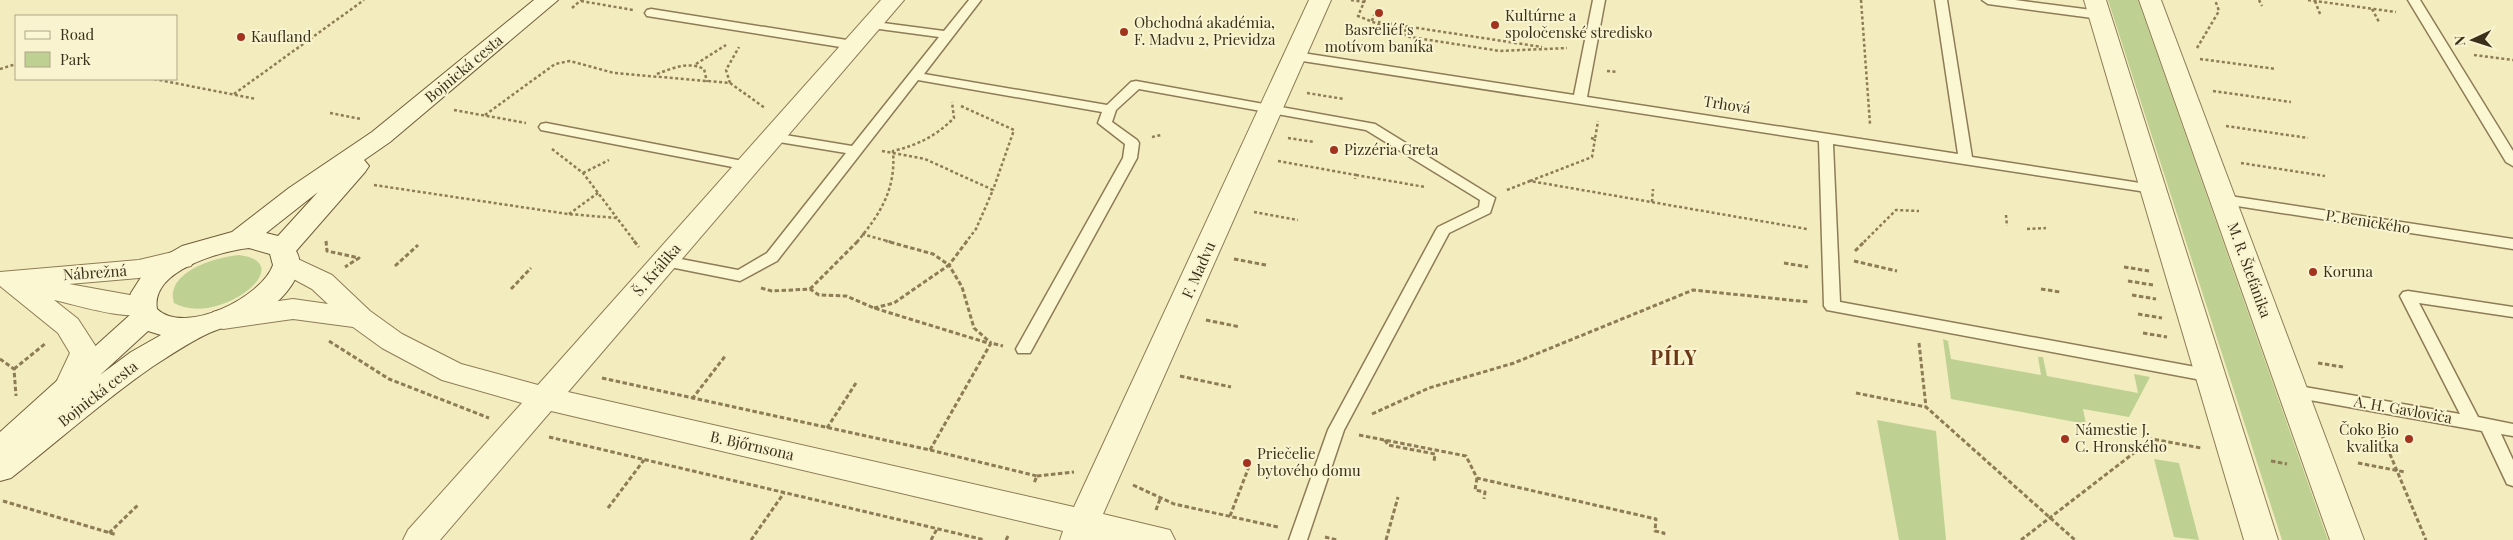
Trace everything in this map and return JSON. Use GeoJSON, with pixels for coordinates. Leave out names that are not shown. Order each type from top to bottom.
{"type":"FeatureCollection","features":[{"type":"Feature","properties":{"kind":"street","name":"Bojnická cesta"},"geometry":{"type":"LineString","coordinates":[[240,240],[298,194],[374,129],[547,0]]}},
{"type":"Feature","properties":{"kind":"street","name":"Š. Králika"},"geometry":{"type":"LineString","coordinates":[[420,540],[892,0]]}},
{"type":"Feature","properties":{"kind":"street","name":"F. Madvu"},"geometry":{"type":"LineString","coordinates":[[1079,531],[1320,0]]}},
{"type":"Feature","properties":{"kind":"street","name":"M. R. Štefánika"},"geometry":{"type":"LineString","coordinates":[[2150,0],[2347,540]]}},
{"type":"Feature","properties":{"kind":"street"},"geometry":{"type":"LineString","coordinates":[[2097,7],[2261,540]]}},
{"type":"Feature","properties":{"kind":"street","name":"Bojnická cesta"},"geometry":{"type":"LineString","coordinates":[[0,469],[141,360],[211,322],[264,297],[280,281],[285,256],[374,129]]}},
{"type":"Feature","properties":{"kind":"street","name":"Bojnická cesta"},"geometry":{"type":"LineString","coordinates":[[211,322],[168,326],[155,322],[144,311],[143,297],[156,277],[181,259],[210,246],[240,240],[268,241],[285,256]]}},
{"type":"Feature","properties":{"kind":"street","name":"B. Bjőrnsona"},"geometry":{"type":"LineString","coordinates":[[285,256],[322,282],[360,318],[392,341],[452,372],[545,398],[1079,531],[1158,540]]}},
{"type":"Feature","properties":{"kind":"street","name":"Nábrežná"},"geometry":{"type":"LineString","coordinates":[[5,278],[139,269],[181,259]]}},
{"type":"Feature","properties":{"kind":"street"},"geometry":{"type":"LineString","coordinates":[[5,278],[68,326],[85,353],[68,388]]}},
{"type":"Feature","properties":{"kind":"street","name":"Nábrežná"},"geometry":{"type":"LineString","coordinates":[[5,278],[144,311]]}},
{"type":"Feature","properties":{"kind":"street","name":"B. Bjőrnsona"},"geometry":{"type":"LineString","coordinates":[[211,322],[293,308],[360,318]]}},
{"type":"Feature","properties":{"kind":"street","name":"Bojnická cesta"},"geometry":{"type":"LineString","coordinates":[[0,450],[68,388],[144,311]]}},
{"type":"Feature","properties":{"kind":"lane"},"geometry":{"type":"LineString","coordinates":[[665,261],[740,276],[772,257],[975,0]]}},
{"type":"Feature","properties":{"kind":"lane"},"geometry":{"type":"LineString","coordinates":[[1580,99],[1599,0]]}},
{"type":"Feature","properties":{"kind":"lane"},"geometry":{"type":"LineString","coordinates":[[1941,0],[1966,160]]}},
{"type":"Feature","properties":{"kind":"lane"},"geometry":{"type":"LineString","coordinates":[[1988,0],[2097,7]]}},
{"type":"Feature","properties":{"kind":"lane"},"geometry":{"type":"LineString","coordinates":[[2414,0],[2513,162]]}},
{"type":"Feature","properties":{"kind":"lane"},"geometry":{"type":"LineString","coordinates":[[651,13],[853,45]]}},
{"type":"Feature","properties":{"kind":"lane"},"geometry":{"type":"LineString","coordinates":[[872,24],[947,36]]}},
{"type":"Feature","properties":{"kind":"lane","name":"Trhová"},"geometry":{"type":"LineString","coordinates":[[1296,56],[2153,189]]}},
{"type":"Feature","properties":{"kind":"lane"},"geometry":{"type":"LineString","coordinates":[[915,76],[1110,109]]}},
{"type":"Feature","properties":{"kind":"lane"},"geometry":{"type":"LineString","coordinates":[[1024,349],[1130,158],[1132,143],[1105,123],[1110,109],[1136,85],[1370,127],[1488,198],[1485,210],[1443,230],[1336,430],[1299,536]]}},
{"type":"Feature","properties":{"kind":"lane"},"geometry":{"type":"LineString","coordinates":[[546,127],[748,166]]}},
{"type":"Feature","properties":{"kind":"lane"},"geometry":{"type":"LineString","coordinates":[[773,137],[856,151]]}},
{"type":"Feature","properties":{"kind":"lane"},"geometry":{"type":"LineString","coordinates":[[1826,138],[1832,306],[2212,376]]}},
{"type":"Feature","properties":{"kind":"lane","name":"P. Benického"},"geometry":{"type":"LineString","coordinates":[[2223,200],[2513,244]]}},
{"type":"Feature","properties":{"kind":"lane"},"geometry":{"type":"LineString","coordinates":[[2513,312],[2408,296],[2513,479]]}},
{"type":"Feature","properties":{"kind":"lane","name":"A. H. Gavloviča"},"geometry":{"type":"LineString","coordinates":[[2293,391],[2513,430]]}},
{"type":"Feature","properties":{"kind":"path"},"geometry":{"type":"LineString","coordinates":[[234,94],[364,0]]}},
{"type":"Feature","properties":{"kind":"path"},"geometry":{"type":"LineString","coordinates":[[1351,0],[1365,1],[1358,16],[1410,37],[1500,51],[1590,47]]}},
{"type":"Feature","properties":{"kind":"path"},"geometry":{"type":"LineString","coordinates":[[1861,0],[1872,145]]}},
{"type":"Feature","properties":{"kind":"path"},"geometry":{"type":"LineString","coordinates":[[2196,48],[2219,11],[2214,0]]}},
{"type":"Feature","properties":{"kind":"path"},"geometry":{"type":"LineString","coordinates":[[2259,0],[2262,6]]}},
{"type":"Feature","properties":{"kind":"path"},"geometry":{"type":"LineString","coordinates":[[2308,0],[2424,15]]}},
{"type":"Feature","properties":{"kind":"path"},"geometry":{"type":"LineString","coordinates":[[580,1],[651,13]]}},
{"type":"Feature","properties":{"kind":"path"},"geometry":{"type":"LineString","coordinates":[[2314,1],[2320,14]]}},
{"type":"Feature","properties":{"kind":"path"},"geometry":{"type":"LineString","coordinates":[[1855,8],[1861,9]]}},
{"type":"Feature","properties":{"kind":"path"},"geometry":{"type":"LineString","coordinates":[[2372,8],[2379,22]]}},
{"type":"Feature","properties":{"kind":"path"},"geometry":{"type":"LineString","coordinates":[[1371,21],[1376,9]]}},
{"type":"Feature","properties":{"kind":"path"},"geometry":{"type":"LineString","coordinates":[[1371,21],[1552,49]]}},
{"type":"Feature","properties":{"kind":"path"},"geometry":{"type":"LineString","coordinates":[[1400,33],[1412,28]]}},
{"type":"Feature","properties":{"kind":"path"},"geometry":{"type":"LineString","coordinates":[[656,75],[679,66],[696,64],[749,29]]}},
{"type":"Feature","properties":{"kind":"path"},"geometry":{"type":"LineString","coordinates":[[730,83],[726,70],[749,29]]}},
{"type":"Feature","properties":{"kind":"path"},"geometry":{"type":"LineString","coordinates":[[1504,42],[1510,50]]}},
{"type":"Feature","properties":{"kind":"path"},"geometry":{"type":"LineString","coordinates":[[2446,52],[2513,60]]}},
{"type":"Feature","properties":{"kind":"path"},"geometry":{"type":"LineString","coordinates":[[2200,59],[2276,69]]}},
{"type":"Feature","properties":{"kind":"path"},"geometry":{"type":"LineString","coordinates":[[485,116],[555,64],[570,61],[614,73],[656,75],[674,80],[730,83],[766,108],[794,113]]}},
{"type":"Feature","properties":{"kind":"path"},"geometry":{"type":"LineString","coordinates":[[1,68],[15,64]]}},
{"type":"Feature","properties":{"kind":"path"},"geometry":{"type":"LineString","coordinates":[[696,64],[704,69],[707,82]]}},
{"type":"Feature","properties":{"kind":"path"},"geometry":{"type":"LineString","coordinates":[[874,308],[894,302],[949,265],[976,229],[993,190],[1014,130],[954,103],[926,86],[915,76]]}},
{"type":"Feature","properties":{"kind":"path"},"geometry":{"type":"LineString","coordinates":[[159,80],[256,98]]}},
{"type":"Feature","properties":{"kind":"path"},"geometry":{"type":"LineString","coordinates":[[185,85],[190,82]]}},
{"type":"Feature","properties":{"kind":"path"},"geometry":{"type":"LineString","coordinates":[[2213,91],[2291,102]]}},
{"type":"Feature","properties":{"kind":"path"},"geometry":{"type":"LineString","coordinates":[[1301,92],[1344,98]]}},
{"type":"Feature","properties":{"kind":"path"},"geometry":{"type":"LineString","coordinates":[[856,151],[893,151],[920,144],[940,134],[954,118],[954,103]]}},
{"type":"Feature","properties":{"kind":"path"},"geometry":{"type":"LineString","coordinates":[[453,109],[546,127],[538,138],[583,173],[647,258],[665,261]]}},
{"type":"Feature","properties":{"kind":"path"},"geometry":{"type":"LineString","coordinates":[[1864,110],[1869,110]]}},
{"type":"Feature","properties":{"kind":"path"},"geometry":{"type":"LineString","coordinates":[[330,113],[374,129]]}},
{"type":"Feature","properties":{"kind":"path"},"geometry":{"type":"LineString","coordinates":[[2226,126],[2308,138]]}},
{"type":"Feature","properties":{"kind":"path"},"geometry":{"type":"LineString","coordinates":[[1282,137],[1314,142]]}},
{"type":"Feature","properties":{"kind":"path"},"geometry":{"type":"LineString","coordinates":[[1488,198],[1592,157],[1595,139]]}},
{"type":"Feature","properties":{"kind":"path"},"geometry":{"type":"LineString","coordinates":[[893,151],[927,160],[993,190]]}},
{"type":"Feature","properties":{"kind":"path"},"geometry":{"type":"LineString","coordinates":[[810,290],[842,260],[885,204],[896,163],[893,151]]}},
{"type":"Feature","properties":{"kind":"path"},"geometry":{"type":"LineString","coordinates":[[1272,160],[1355,177],[1431,188]]}},
{"type":"Feature","properties":{"kind":"path"},"geometry":{"type":"LineString","coordinates":[[2241,163],[2325,176]]}},
{"type":"Feature","properties":{"kind":"path"},"geometry":{"type":"LineString","coordinates":[[1530,181],[1830,233]]}},
{"type":"Feature","properties":{"kind":"path"},"geometry":{"type":"LineString","coordinates":[[366,184],[568,214],[617,218]]}},
{"type":"Feature","properties":{"kind":"path"},"geometry":{"type":"LineString","coordinates":[[1652,202],[1653,189]]}},
{"type":"Feature","properties":{"kind":"path"},"geometry":{"type":"LineString","coordinates":[[568,214],[598,193]]}},
{"type":"Feature","properties":{"kind":"path"},"geometry":{"type":"LineString","coordinates":[[1846,260],[1896,210],[1919,211]]}},
{"type":"Feature","properties":{"kind":"path"},"geometry":{"type":"LineString","coordinates":[[1250,211],[1298,220]]}},
{"type":"Feature","properties":{"kind":"path"},"geometry":{"type":"LineString","coordinates":[[2006,214],[2007,226]]}},
{"type":"Feature","properties":{"kind":"path"},"geometry":{"type":"LineString","coordinates":[[2027,229],[2046,228]]}},
{"type":"Feature","properties":{"kind":"path"},"geometry":{"type":"LineString","coordinates":[[862,234],[933,254],[949,265],[962,286],[974,328],[991,344]]}},
{"type":"Feature","properties":{"kind":"path"},"geometry":{"type":"LineString","coordinates":[[322,282],[359,258],[327,251],[326,237]]}},
{"type":"Feature","properties":{"kind":"path"},"geometry":{"type":"LineString","coordinates":[[395,266],[418,245]]}},
{"type":"Feature","properties":{"kind":"path"},"geometry":{"type":"LineString","coordinates":[[1830,257],[1859,264],[1896,269],[1897,272]]}},
{"type":"Feature","properties":{"kind":"path"},"geometry":{"type":"LineString","coordinates":[[1230,258],[1266,265]]}},
{"type":"Feature","properties":{"kind":"path"},"geometry":{"type":"LineString","coordinates":[[2124,267],[2157,272]]}},
{"type":"Feature","properties":{"kind":"path"},"geometry":{"type":"LineString","coordinates":[[511,289],[531,268]]}},
{"type":"Feature","properties":{"kind":"path"},"geometry":{"type":"LineString","coordinates":[[740,276],[746,284],[772,290],[810,290],[819,295],[846,296],[874,308],[991,344],[1024,349]]}},
{"type":"Feature","properties":{"kind":"path"},"geometry":{"type":"LineString","coordinates":[[2128,281],[2161,286]]}},
{"type":"Feature","properties":{"kind":"path"},"geometry":{"type":"LineString","coordinates":[[2041,289],[2060,292]]}},
{"type":"Feature","properties":{"kind":"path"},"geometry":{"type":"LineString","coordinates":[[1336,430],[1429,388],[1514,363],[1693,290],[1832,306]]}},
{"type":"Feature","properties":{"kind":"path"},"geometry":{"type":"LineString","coordinates":[[2132,295],[2165,301]]}},
{"type":"Feature","properties":{"kind":"path"},"geometry":{"type":"LineString","coordinates":[[2138,314],[2171,319]]}},
{"type":"Feature","properties":{"kind":"path"},"geometry":{"type":"LineString","coordinates":[[1203,320],[1240,327]]}},
{"type":"Feature","properties":{"kind":"path"},"geometry":{"type":"LineString","coordinates":[[2143,333],[2177,338]]}},
{"type":"Feature","properties":{"kind":"path"},"geometry":{"type":"LineString","coordinates":[[1919,340],[1926,407]]}},
{"type":"Feature","properties":{"kind":"path"},"geometry":{"type":"LineString","coordinates":[[930,450],[991,344]]}},
{"type":"Feature","properties":{"kind":"path"},"geometry":{"type":"LineString","coordinates":[[692,399],[726,355]]}},
{"type":"Feature","properties":{"kind":"path"},"geometry":{"type":"LineString","coordinates":[[0,359],[14,369],[16,399]]}},
{"type":"Feature","properties":{"kind":"path"},"geometry":{"type":"LineString","coordinates":[[2318,363],[2343,367]]}},
{"type":"Feature","properties":{"kind":"path"},"geometry":{"type":"LineString","coordinates":[[1179,376],[1231,387]]}},
{"type":"Feature","properties":{"kind":"path"},"geometry":{"type":"LineString","coordinates":[[826,428],[856,383]]}},
{"type":"Feature","properties":{"kind":"path"},"geometry":{"type":"LineString","coordinates":[[1856,393],[1926,407],[2075,540]]}},
{"type":"Feature","properties":{"kind":"path"},"geometry":{"type":"LineString","coordinates":[[2375,419],[2426,540]]}},
{"type":"Feature","properties":{"kind":"path"},"geometry":{"type":"LineString","coordinates":[[1336,430],[1466,456],[1477,478],[1475,490],[1485,492],[1484,499]]}},
{"type":"Feature","properties":{"kind":"path"},"geometry":{"type":"LineString","coordinates":[[1384,440],[1388,445],[1435,454],[1434,462]]}},
{"type":"Feature","properties":{"kind":"path"},"geometry":{"type":"LineString","coordinates":[[2021,540],[2152,440],[2322,471]]}},
{"type":"Feature","properties":{"kind":"path"},"geometry":{"type":"LineString","coordinates":[[608,508],[644,460]]}},
{"type":"Feature","properties":{"kind":"path"},"geometry":{"type":"LineString","coordinates":[[2358,463],[2405,472]]}},
{"type":"Feature","properties":{"kind":"path"},"geometry":{"type":"LineString","coordinates":[[1230,516],[1250,464]]}},
{"type":"Feature","properties":{"kind":"path"},"geometry":{"type":"LineString","coordinates":[[1477,478],[1656,519],[1655,531],[1664,533],[1663,537]]}},
{"type":"Feature","properties":{"kind":"path"},"geometry":{"type":"LineString","coordinates":[[1141,487],[1174,504],[1230,516],[1299,536],[1337,540]]}},
{"type":"Feature","properties":{"kind":"path"},"geometry":{"type":"LineString","coordinates":[[750,540],[784,493]]}},
{"type":"Feature","properties":{"kind":"path"},"geometry":{"type":"LineString","coordinates":[[1386,540],[1398,497]]}},
{"type":"Feature","properties":{"kind":"path"},"geometry":{"type":"LineString","coordinates":[[3,501],[117,535]]}},
{"type":"Feature","properties":{"kind":"path"},"geometry":{"type":"LineString","coordinates":[[109,533],[139,504]]}},
{"type":"Feature","properties":{"kind":"path"},"geometry":{"type":"LineString","coordinates":[[931,540],[937,529]]}},
{"type":"Feature","properties":{"kind":"green space"},"geometry":{"type":"Polygon","coordinates":[[[2108,0],[2138,0],[2328,540],[2282,540],[2108,0]]]}},
{"type":"Feature","properties":{"kind":"green space"},"geometry":{"type":"Polygon","coordinates":[[[239,255],[256,260],[261,269],[257,280],[246,291],[230,301],[211,307],[192,308],[174,303],[173,292],[177,283],[184,275],[206,263],[239,255]]]}},
{"type":"Feature","properties":{"kind":"green space"},"geometry":{"type":"Polygon","coordinates":[[[1943,339],[1948,341],[1951,359],[2041,375],[2038,357],[2043,357],[2047,376],[2138,393],[2134,374],[2150,377],[2129,417],[2083,409],[2086,424],[1951,399],[1943,339]]]}},
{"type":"Feature","properties":{"kind":"green space"},"geometry":{"type":"Polygon","coordinates":[[[1877,420],[1936,431],[1946,540],[1899,540],[1877,420]]]}},
{"type":"Feature","properties":{"kind":"green space"},"geometry":{"type":"Polygon","coordinates":[[[2154,459],[2179,463],[2199,540],[2174,537],[2154,459]]]}},
{"type":"Feature","properties":{"kind":"place","name":"Basreliéf s motívom baníka"},"geometry":{"type":"Point","coordinates":[1379,13]}},
{"type":"Feature","properties":{"kind":"place","name":"Kultúrne a spoločenské stredisko"},"geometry":{"type":"Point","coordinates":[1495,25]}},
{"type":"Feature","properties":{"kind":"place","name":"Obchodná akadémia, F. Madvu 2, Prievidza"},"geometry":{"type":"Point","coordinates":[1124,32]}},
{"type":"Feature","properties":{"kind":"place","name":"Kaufland"},"geometry":{"type":"Point","coordinates":[241,37]}},
{"type":"Feature","properties":{"kind":"place","name":"Pizzéria Greta"},"geometry":{"type":"Point","coordinates":[1334,150]}},
{"type":"Feature","properties":{"kind":"place","name":"Koruna"},"geometry":{"type":"Point","coordinates":[2313,272]}},
{"type":"Feature","properties":{"kind":"place","name":"Námestie J. C. Hronského"},"geometry":{"type":"Point","coordinates":[2065,439]}},
{"type":"Feature","properties":{"kind":"place","name":"Čoko Bio kvalitka"},"geometry":{"type":"Point","coordinates":[2409,439]}},
{"type":"Feature","properties":{"kind":"place","name":"Priečelie bytového domu"},"geometry":{"type":"Point","coordinates":[1247,463]}},
{"type":"Feature","properties":{"kind":"district","name":"PÍLY"},"geometry":{"type":"Point","coordinates":[1674,358]}}]}
